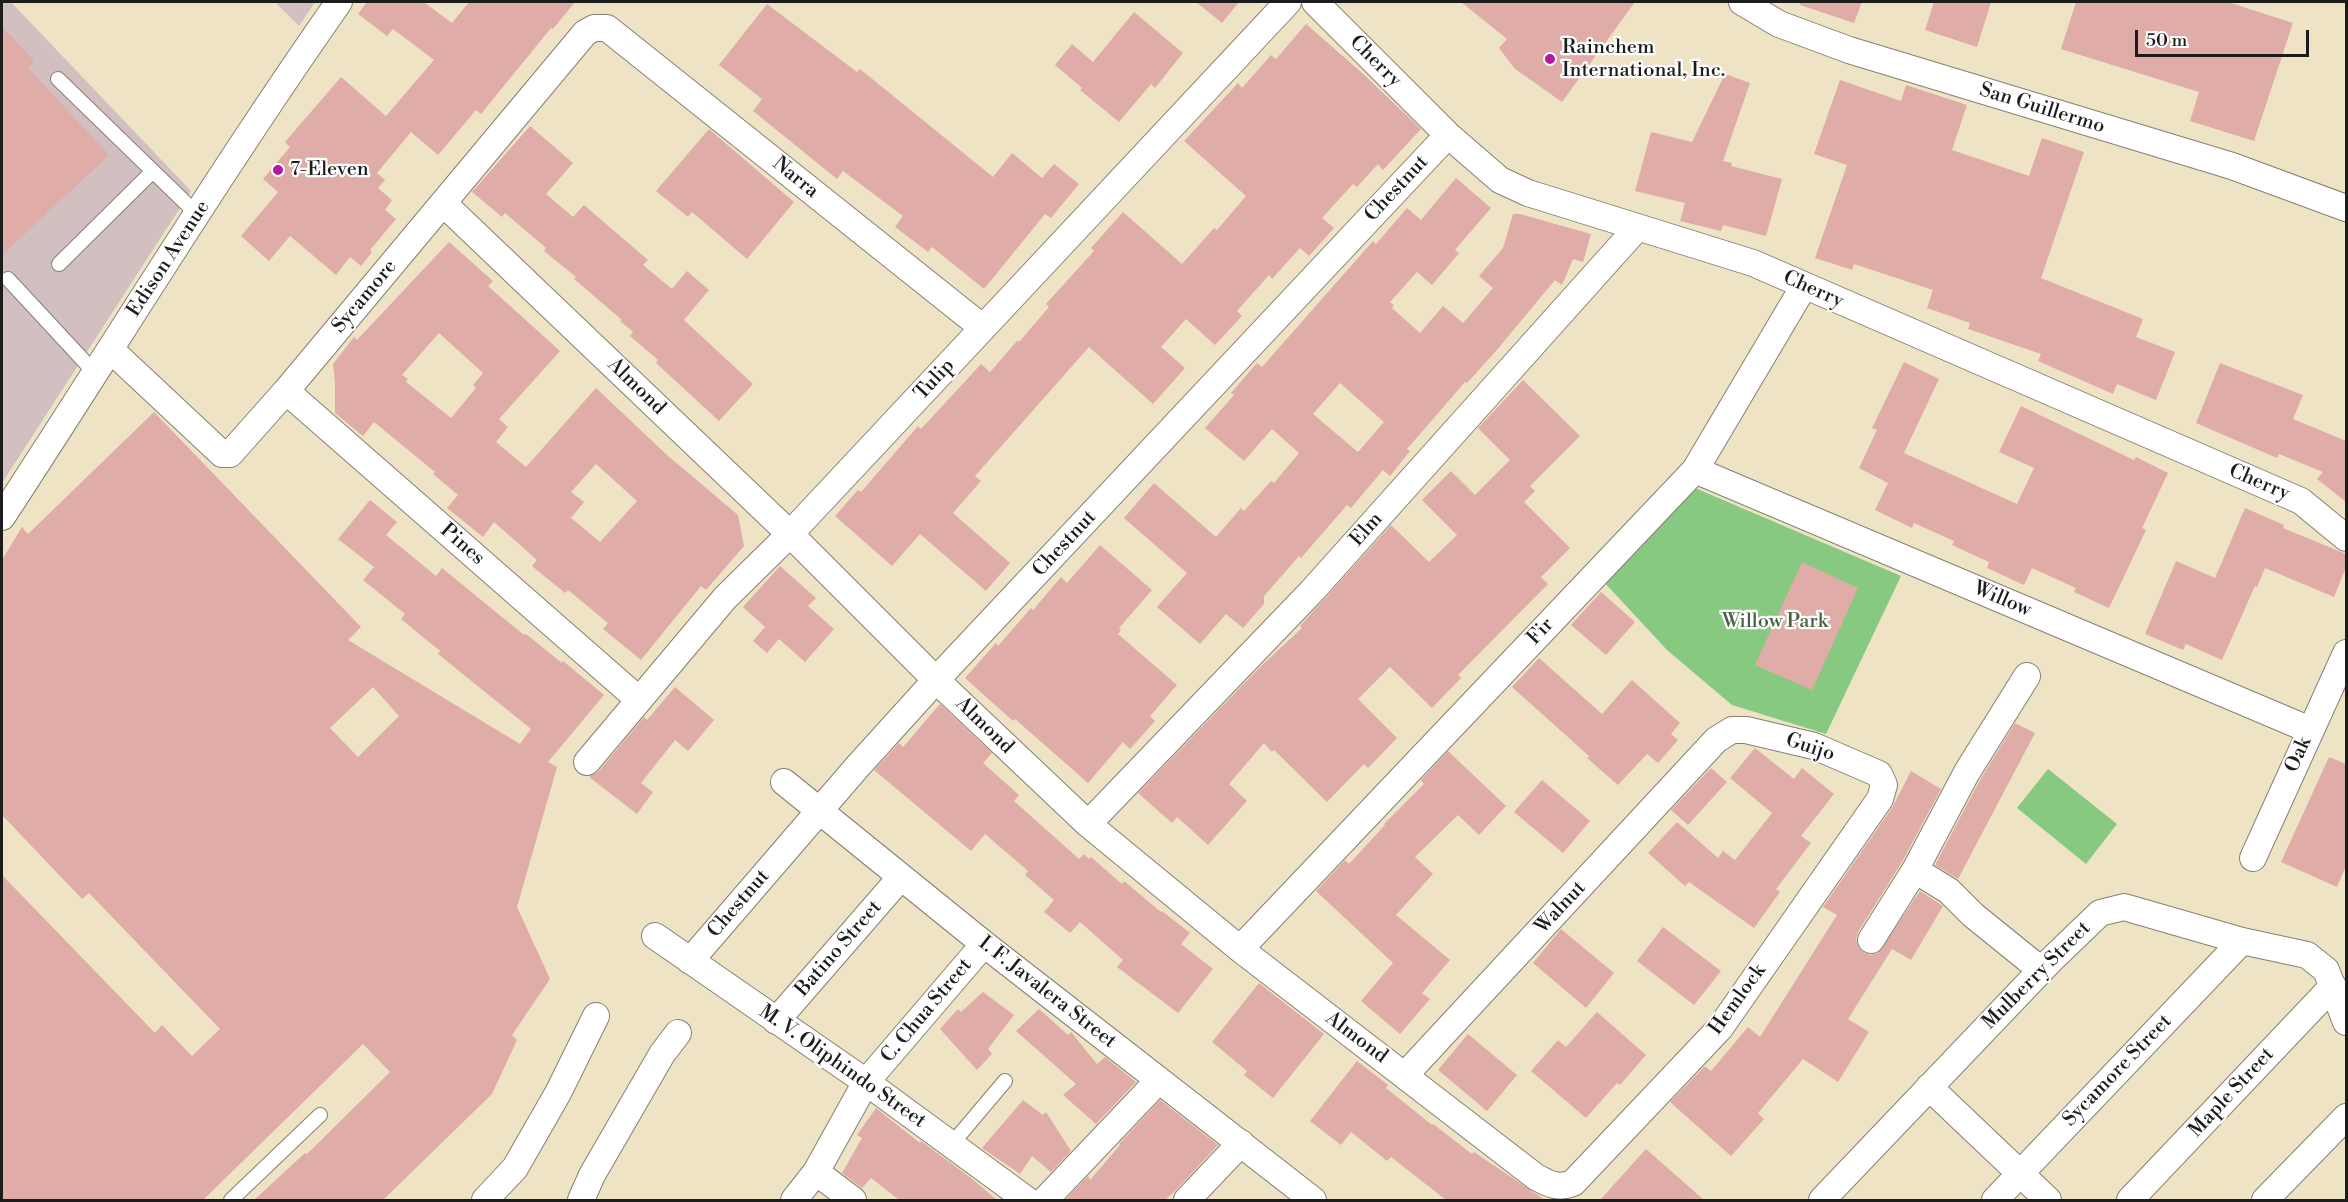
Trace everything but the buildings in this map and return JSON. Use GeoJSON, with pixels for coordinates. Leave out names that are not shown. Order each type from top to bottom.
{"type":"FeatureCollection","features":[{"type":"Feature","properties":{"kind":"street","name":"Edison Avenue"},"geometry":{"type":"LineString","coordinates":[[2,517],[282,82],[339,2]]}},
{"type":"Feature","properties":{"kind":"street","name":"Tulip"},"geometry":{"type":"LineString","coordinates":[[586,762],[725,598],[790,534],[1288,2]]}},
{"type":"Feature","properties":{"kind":"street","name":"Cherry"},"geometry":{"type":"LineString","coordinates":[[1315,2],[1448,135],[1500,180],[1528,193],[1753,263],[2301,501],[2346,538]]}},
{"type":"Feature","properties":{"kind":"street","name":"San Guillermo"},"geometry":{"type":"LineString","coordinates":[[1742,2],[1779,24],[1849,50],[2232,166],[2346,208]]}},
{"type":"Feature","properties":{"kind":"street","name":"Sycamore"},"geometry":{"type":"LineString","coordinates":[[111,350],[222,454],[230,454],[286,391],[585,33],[594,28],[608,28]]}},
{"type":"Feature","properties":{"kind":"street","name":"Narra"},"geometry":{"type":"LineString","coordinates":[[608,28],[983,328]]}},
{"type":"Feature","properties":{"kind":"street","name":"Chestnut"},"geometry":{"type":"LineString","coordinates":[[690,961],[936,680],[1448,135]]}},
{"type":"Feature","properties":{"kind":"street","name":"Almond"},"geometry":{"type":"LineString","coordinates":[[443,203],[790,534],[936,680],[1088,825],[1240,950],[1536,1177],[1552,1185],[1563,1186],[1573,1183]]}},
{"type":"Feature","properties":{"kind":"street","name":"Elm"},"geometry":{"type":"LineString","coordinates":[[1088,825],[1312,591],[1637,228]]}},
{"type":"Feature","properties":{"kind":"street","name":"Fir"},"geometry":{"type":"LineString","coordinates":[[1240,950],[1695,470],[1804,286]]}},
{"type":"Feature","properties":{"kind":"street","name":"Pines"},"geometry":{"type":"LineString","coordinates":[[286,391],[638,699]]}},
{"type":"Feature","properties":{"kind":"street","name":"Willow"},"geometry":{"type":"LineString","coordinates":[[1695,470],[2310,730]]}},
{"type":"Feature","properties":{"kind":"street","name":"Oak"},"geometry":{"type":"LineString","coordinates":[[2253,858],[2346,652]]}},
{"type":"Feature","properties":{"kind":"street"},"geometry":{"type":"LineString","coordinates":[[1871,940],[1915,870],[1967,772],[2027,676]]}},
{"type":"Feature","properties":{"kind":"street","name":"Guijo"},"geometry":{"type":"LineString","coordinates":[[1716,740],[1732,729],[1746,730],[1814,746],[1879,774],[1884,785],[1880,799]]}},
{"type":"Feature","properties":{"kind":"street","name":"Walnut"},"geometry":{"type":"LineString","coordinates":[[1405,1075],[1716,740]]}},
{"type":"Feature","properties":{"kind":"street","name":"I. F. Javalera Street"},"geometry":{"type":"LineString","coordinates":[[784,782],[984,944],[1313,1200]]}},
{"type":"Feature","properties":{"kind":"street","name":"Hemlock"},"geometry":{"type":"LineString","coordinates":[[1573,1183],[1720,1028],[1880,799]]}},
{"type":"Feature","properties":{"kind":"street"},"geometry":{"type":"LineString","coordinates":[[1915,870],[1949,891],[1973,915],[2042,970]]}},
{"type":"Feature","properties":{"kind":"street","name":"Batino Street"},"geometry":{"type":"LineString","coordinates":[[776,1021],[901,877]]}},
{"type":"Feature","properties":{"kind":"street","name":"Mulberry Street"},"geometry":{"type":"LineString","coordinates":[[1822,1200],[2042,970],[2100,913],[2124,907],[2242,941],[2307,955],[2326,970],[2346,1022]]}},
{"type":"Feature","properties":{"kind":"street","name":"M. V. Oliphindo Street"},"geometry":{"type":"LineString","coordinates":[[655,936],[866,1083],[1027,1200]]}},
{"type":"Feature","properties":{"kind":"street","name":"Sycamore Street"},"geometry":{"type":"LineString","coordinates":[[1995,1200],[2242,941]]}},
{"type":"Feature","properties":{"kind":"street","name":"C. Chua Street"},"geometry":{"type":"LineString","coordinates":[[794,1200],[816,1172],[866,1083],[984,944]]}},
{"type":"Feature","properties":{"kind":"street","name":"Maple Street"},"geometry":{"type":"LineString","coordinates":[[2130,1200],[2333,986]]}},
{"type":"Feature","properties":{"kind":"street"},"geometry":{"type":"LineString","coordinates":[[485,1200],[515,1168],[558,1093],[596,1016]]}},
{"type":"Feature","properties":{"kind":"street"},"geometry":{"type":"LineString","coordinates":[[581,1200],[592,1175],[662,1054],[678,1033]]}},
{"type":"Feature","properties":{"kind":"street"},"geometry":{"type":"LineString","coordinates":[[1045,1200],[1158,1081]]}},
{"type":"Feature","properties":{"kind":"street"},"geometry":{"type":"LineString","coordinates":[[1929,1087],[2048,1200]]}},
{"type":"Feature","properties":{"kind":"street"},"geometry":{"type":"LineString","coordinates":[[2265,1200],[2346,1117]]}},
{"type":"Feature","properties":{"kind":"street"},"geometry":{"type":"LineString","coordinates":[[1186,1200],[1241,1143]]}},
{"type":"Feature","properties":{"kind":"street"},"geometry":{"type":"LineString","coordinates":[[816,1172],[853,1200]]}},
{"type":"Feature","properties":{"kind":"lane"},"geometry":{"type":"LineString","coordinates":[[58,79],[198,215]]}},
{"type":"Feature","properties":{"kind":"lane"},"geometry":{"type":"LineString","coordinates":[[59,264],[152,172]]}},
{"type":"Feature","properties":{"kind":"lane"},"geometry":{"type":"LineString","coordinates":[[8,279],[96,374]]}},
{"type":"Feature","properties":{"kind":"lane"},"geometry":{"type":"LineString","coordinates":[[951,1145],[1005,1080]]}},
{"type":"Feature","properties":{"kind":"lane"},"geometry":{"type":"LineString","coordinates":[[231,1200],[320,1114]]}},
{"type":"Feature","properties":{"kind":"shaded area"},"geometry":{"type":"Polygon","coordinates":[[[2,2],[11,2],[191,191],[2,483],[2,2]]]}},
{"type":"Feature","properties":{"kind":"shaded area"},"geometry":{"type":"Polygon","coordinates":[[[275,2],[315,2],[299,26],[275,2]]]}},
{"type":"Feature","properties":{"kind":"green space","name":"Willow Park"},"geometry":{"type":"Polygon","coordinates":[[[1695,488],[1901,576],[1826,734],[1732,705],[1667,650],[1604,582],[1695,488]]]}},
{"type":"Feature","properties":{"kind":"green space"},"geometry":{"type":"Polygon","coordinates":[[[2048,769],[2117,824],[2086,864],[2017,808],[2048,769]]]}},
{"type":"Feature","properties":{"kind":"place","name":"Rainchem International, Inc."},"geometry":{"type":"Point","coordinates":[1550,59]}},
{"type":"Feature","properties":{"kind":"place","name":"7-Eleven"},"geometry":{"type":"Point","coordinates":[278,170]}}]}
